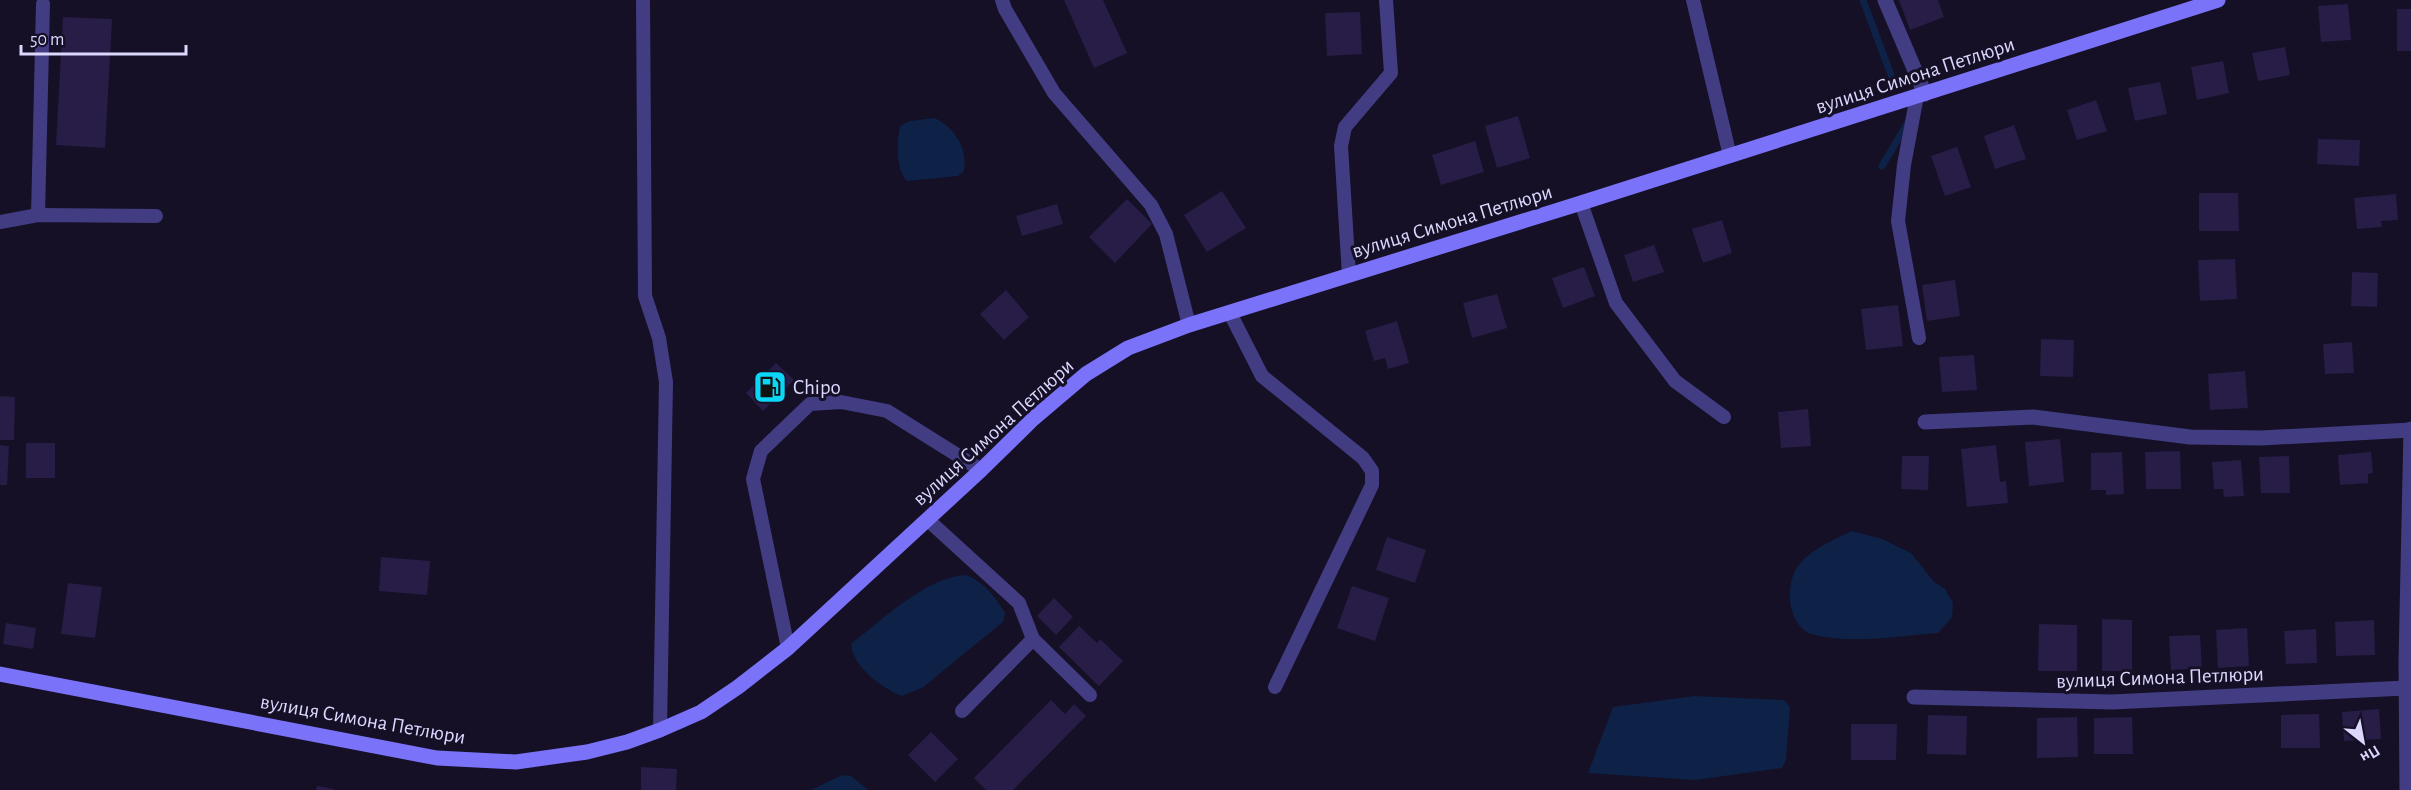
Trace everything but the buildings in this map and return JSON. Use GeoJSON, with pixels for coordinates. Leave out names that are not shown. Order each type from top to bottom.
{"type":"FeatureCollection","features":[{"type":"Feature","properties":{"kind":"main road","name":"вулиця Симона Петлюри"},"geometry":{"type":"LineString","coordinates":[[0,674],[437,758],[516,762],[587,752],[627,742],[701,712],[788,648],[928,520],[1033,419],[1086,374],[1128,348],[1189,325],[2218,0]]}},
{"type":"Feature","properties":{"kind":"street"},"geometry":{"type":"LineString","coordinates":[[1884,0],[1921,95]]}},
{"type":"Feature","properties":{"kind":"street"},"geometry":{"type":"LineString","coordinates":[[1925,422],[2034,417],[2190,437],[2261,438],[2411,430],[2406,688],[2407,790]]}},
{"type":"Feature","properties":{"kind":"street","name":"вулиця Симона Петлюри"},"geometry":{"type":"LineString","coordinates":[[1914,697],[2112,702],[2406,688]]}},
{"type":"Feature","properties":{"kind":"lane"},"geometry":{"type":"LineString","coordinates":[[643,0],[645,296],[659,338],[666,382],[660,730]]}},
{"type":"Feature","properties":{"kind":"lane"},"geometry":{"type":"LineString","coordinates":[[1002,0],[1054,93],[1151,205],[1166,234],[1189,325]]}},
{"type":"Feature","properties":{"kind":"lane"},"geometry":{"type":"LineString","coordinates":[[1349,275],[1341,146],[1345,127],[1391,73],[1386,0]]}},
{"type":"Feature","properties":{"kind":"lane"},"geometry":{"type":"LineString","coordinates":[[1693,0],[1730,156]]}},
{"type":"Feature","properties":{"kind":"lane"},"geometry":{"type":"LineString","coordinates":[[38,215],[43,3]]}},
{"type":"Feature","properties":{"kind":"lane"},"geometry":{"type":"LineString","coordinates":[[1919,338],[1898,221],[1904,165],[1921,95]]}},
{"type":"Feature","properties":{"kind":"lane"},"geometry":{"type":"LineString","coordinates":[[1581,203],[1616,303],[1675,381],[1724,417]]}},
{"type":"Feature","properties":{"kind":"lane"},"geometry":{"type":"LineString","coordinates":[[0,222],[38,215],[156,216]]}},
{"type":"Feature","properties":{"kind":"lane"},"geometry":{"type":"LineString","coordinates":[[1230,313],[1262,376],[1363,458],[1372,471],[1372,485],[1275,687]]}},
{"type":"Feature","properties":{"kind":"lane"},"geometry":{"type":"LineString","coordinates":[[788,648],[753,479],[761,451],[810,404],[840,402],[886,411],[981,470]]}},
{"type":"Feature","properties":{"kind":"lane"},"geometry":{"type":"LineString","coordinates":[[928,520],[1019,603],[1033,639],[1090,695]]}},
{"type":"Feature","properties":{"kind":"lane"},"geometry":{"type":"LineString","coordinates":[[962,711],[1033,639]]}},
{"type":"Feature","properties":{"kind":"water"},"geometry":{"type":"Polygon","coordinates":[[[935,118],[949,128],[959,140],[964,155],[964,171],[958,176],[907,181],[899,162],[900,126],[910,121],[935,118]]]}},
{"type":"Feature","properties":{"kind":"water"},"geometry":{"type":"Polygon","coordinates":[[[1852,531],[1882,539],[1911,553],[1934,582],[1945,589],[1953,603],[1952,617],[1938,633],[1845,639],[1815,635],[1805,631],[1798,624],[1790,603],[1795,570],[1812,552],[1852,531]]]}},
{"type":"Feature","properties":{"kind":"water"},"geometry":{"type":"Polygon","coordinates":[[[966,575],[979,582],[993,596],[1005,613],[1003,622],[922,688],[902,696],[870,676],[857,660],[851,644],[920,591],[936,583],[966,575]]]}},
{"type":"Feature","properties":{"kind":"water"},"geometry":{"type":"Polygon","coordinates":[[[1694,696],[1784,700],[1790,707],[1786,760],[1782,768],[1695,780],[1588,773],[1613,707],[1694,696]]]}},
{"type":"Feature","properties":{"kind":"water"},"geometry":{"type":"Polygon","coordinates":[[[842,775],[851,776],[868,790],[811,790],[842,775]]]}},
{"type":"Feature","properties":{"kind":"waterway"},"geometry":{"type":"LineString","coordinates":[[1863,0],[1894,83]]}},
{"type":"Feature","properties":{"kind":"waterway"},"geometry":{"type":"LineString","coordinates":[[1882,166],[1907,124]]}},
{"type":"Feature","properties":{"kind":"place","name":"Chipo"},"geometry":{"type":"Point","coordinates":[770,387]}}]}
